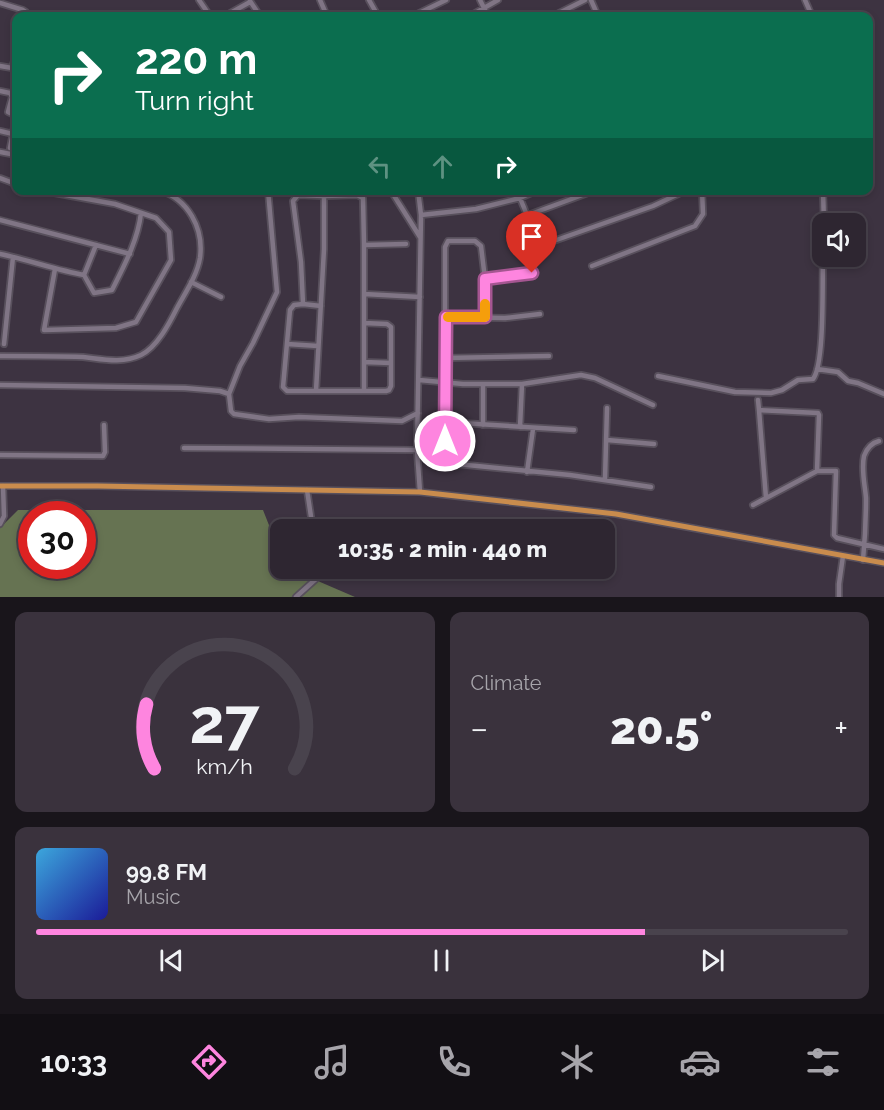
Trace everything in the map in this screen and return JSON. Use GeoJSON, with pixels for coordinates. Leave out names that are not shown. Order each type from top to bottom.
{"type":"FeatureCollection","features":[{"type":"Feature","properties":{"kind":"main road"},"geometry":{"type":"LineString","coordinates":[[2,486],[420,492],[615,514],[884,563]]}},
{"type":"Feature","properties":{"kind":"street"},"geometry":{"type":"LineString","coordinates":[[421,12],[446,0]]}},
{"type":"Feature","properties":{"kind":"street"},"geometry":{"type":"LineString","coordinates":[[480,0],[486,12]]}},
{"type":"Feature","properties":{"kind":"street"},"geometry":{"type":"LineString","coordinates":[[478,12],[498,0]]}},
{"type":"Feature","properties":{"kind":"street"},"geometry":{"type":"LineString","coordinates":[[561,12],[585,0]]}},
{"type":"Feature","properties":{"kind":"street"},"geometry":{"type":"LineString","coordinates":[[231,12],[249,1]]}},
{"type":"Feature","properties":{"kind":"street"},"geometry":{"type":"LineString","coordinates":[[0,3],[26,12]]}},
{"type":"Feature","properties":{"kind":"street"},"geometry":{"type":"LineString","coordinates":[[12,97],[8,112],[12,114]]}},
{"type":"Feature","properties":{"kind":"street"},"geometry":{"type":"LineString","coordinates":[[10,148],[12,139]]}},
{"type":"Feature","properties":{"kind":"street"},"geometry":{"type":"LineString","coordinates":[[55,269],[44,330],[116,328],[136,322],[171,260],[169,232],[156,218],[115,204],[66,195]]}},
{"type":"Feature","properties":{"kind":"street"},"geometry":{"type":"LineString","coordinates":[[0,356],[82,357],[113,361],[140,356],[150,348],[169,323],[200,260],[196,225],[188,209],[170,195]]}},
{"type":"Feature","properties":{"kind":"street"},"geometry":{"type":"LineString","coordinates":[[268,195],[277,292],[240,366],[229,394],[231,411],[234,414],[266,418],[402,421],[418,413]]}},
{"type":"Feature","properties":{"kind":"street"},"geometry":{"type":"LineString","coordinates":[[303,304],[302,262],[294,198],[298,195],[357,195],[363,198],[364,392]]}},
{"type":"Feature","properties":{"kind":"street"},"geometry":{"type":"LineString","coordinates":[[394,195],[421,238]]}},
{"type":"Feature","properties":{"kind":"street"},"geometry":{"type":"LineString","coordinates":[[419,195],[422,215],[417,450],[420,492]]}},
{"type":"Feature","properties":{"kind":"street"},"geometry":{"type":"LineString","coordinates":[[422,215],[476,209],[527,195]]}},
{"type":"Feature","properties":{"kind":"street"},"geometry":{"type":"LineString","coordinates":[[528,215],[582,195]]}},
{"type":"Feature","properties":{"kind":"street"},"geometry":{"type":"LineString","coordinates":[[520,198],[538,240],[545,244],[660,204],[677,195]]}},
{"type":"Feature","properties":{"kind":"street"},"geometry":{"type":"LineString","coordinates":[[592,266],[695,226],[703,214],[702,195]]}},
{"type":"Feature","properties":{"kind":"street"},"geometry":{"type":"LineString","coordinates":[[823,195],[824,213]]}},
{"type":"Feature","properties":{"kind":"street"},"geometry":{"type":"LineString","coordinates":[[316,391],[324,249],[324,196]]}},
{"type":"Feature","properties":{"kind":"street"},"geometry":{"type":"LineString","coordinates":[[0,254],[84,275],[94,293],[112,290],[129,254],[140,224],[141,213]]}},
{"type":"Feature","properties":{"kind":"street"},"geometry":{"type":"LineString","coordinates":[[0,220],[129,254]]}},
{"type":"Feature","properties":{"kind":"street"},"geometry":{"type":"LineString","coordinates":[[485,317],[485,279],[480,244],[475,241],[448,241],[445,247],[447,463],[651,487]]}},
{"type":"Feature","properties":{"kind":"street"},"geometry":{"type":"LineString","coordinates":[[364,245],[406,244]]}},
{"type":"Feature","properties":{"kind":"street"},"geometry":{"type":"LineString","coordinates":[[84,275],[96,245]]}},
{"type":"Feature","properties":{"kind":"street"},"geometry":{"type":"LineString","coordinates":[[4,344],[13,257]]}},
{"type":"Feature","properties":{"kind":"street"},"geometry":{"type":"LineString","coordinates":[[658,376],[735,392],[771,393],[782,390],[798,380],[813,379],[817,369],[820,343],[823,267]]}},
{"type":"Feature","properties":{"kind":"street"},"geometry":{"type":"LineString","coordinates":[[485,279],[532,273]]}},
{"type":"Feature","properties":{"kind":"street"},"geometry":{"type":"LineString","coordinates":[[191,282],[221,297]]}},
{"type":"Feature","properties":{"kind":"street"},"geometry":{"type":"LineString","coordinates":[[364,294],[420,297]]}},
{"type":"Feature","properties":{"kind":"street"},"geometry":{"type":"LineString","coordinates":[[321,306],[294,305],[290,310],[283,387],[287,391],[389,390],[390,325],[364,323]]}},
{"type":"Feature","properties":{"kind":"street"},"geometry":{"type":"LineString","coordinates":[[446,317],[510,318],[540,314]]}},
{"type":"Feature","properties":{"kind":"street"},"geometry":{"type":"LineString","coordinates":[[287,344],[318,346]]}},
{"type":"Feature","properties":{"kind":"street"},"geometry":{"type":"LineString","coordinates":[[445,358],[549,356]]}},
{"type":"Feature","properties":{"kind":"street"},"geometry":{"type":"LineString","coordinates":[[364,362],[391,363]]}},
{"type":"Feature","properties":{"kind":"street"},"geometry":{"type":"LineString","coordinates":[[817,369],[838,372],[848,381],[884,394]]}},
{"type":"Feature","properties":{"kind":"street"},"geometry":{"type":"LineString","coordinates":[[419,380],[445,383],[522,384],[573,375],[588,376],[653,405]]}},
{"type":"Feature","properties":{"kind":"street"},"geometry":{"type":"LineString","coordinates":[[483,384],[483,425]]}},
{"type":"Feature","properties":{"kind":"street"},"geometry":{"type":"LineString","coordinates":[[520,427],[522,384]]}},
{"type":"Feature","properties":{"kind":"street"},"geometry":{"type":"LineString","coordinates":[[0,385],[185,388],[229,394]]}},
{"type":"Feature","properties":{"kind":"street"},"geometry":{"type":"LineString","coordinates":[[758,400],[766,498]]}},
{"type":"Feature","properties":{"kind":"street"},"geometry":{"type":"LineString","coordinates":[[605,480],[608,408]]}},
{"type":"Feature","properties":{"kind":"street"},"geometry":{"type":"LineString","coordinates":[[759,410],[818,413],[818,471]]}},
{"type":"Feature","properties":{"kind":"street"},"geometry":{"type":"LineString","coordinates":[[445,422],[574,430]]}},
{"type":"Feature","properties":{"kind":"street"},"geometry":{"type":"LineString","coordinates":[[0,455],[103,456],[105,452],[104,425]]}},
{"type":"Feature","properties":{"kind":"street"},"geometry":{"type":"LineString","coordinates":[[527,471],[533,429]]}},
{"type":"Feature","properties":{"kind":"street"},"geometry":{"type":"LineString","coordinates":[[607,440],[654,444]]}},
{"type":"Feature","properties":{"kind":"street"},"geometry":{"type":"LineString","coordinates":[[863,560],[865,546],[864,457],[872,443],[879,441]]}},
{"type":"Feature","properties":{"kind":"street"},"geometry":{"type":"LineString","coordinates":[[184,448],[417,450]]}},
{"type":"Feature","properties":{"kind":"street"},"geometry":{"type":"LineString","coordinates":[[753,505],[818,471],[834,470],[837,472],[834,535],[837,538],[865,546],[884,549]]}},
{"type":"Feature","properties":{"kind":"street"},"geometry":{"type":"LineString","coordinates":[[0,524],[4,516],[2,486]]}},
{"type":"Feature","properties":{"kind":"street"},"geometry":{"type":"LineString","coordinates":[[307,490],[311,519]]}},
{"type":"Feature","properties":{"kind":"street"},"geometry":{"type":"LineString","coordinates":[[840,597],[838,584],[843,556]]}},
{"type":"Feature","properties":{"kind":"street"},"geometry":{"type":"LineString","coordinates":[[296,597],[316,579]]}},
{"type":"Feature","properties":{"kind":"green space"},"geometry":{"type":"Polygon","coordinates":[[[18,510],[18,579],[96,579],[96,510],[263,510],[270,528],[270,579],[313,579],[355,597],[0,597],[0,528],[18,510]]]}},
{"type":"Feature","properties":{"kind":"slow traffic"},"geometry":{"type":"LineString","coordinates":[[448,317],[485,317],[485,304]]}},
{"type":"Feature","properties":{"kind":"route"},"geometry":{"type":"LineString","coordinates":[[445,441],[446,317],[485,317],[485,279],[532,273]]}}]}
